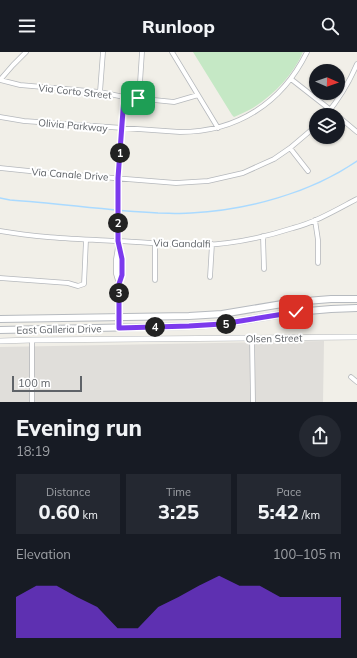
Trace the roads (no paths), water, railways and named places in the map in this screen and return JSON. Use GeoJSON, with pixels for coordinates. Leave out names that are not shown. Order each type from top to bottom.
{"type":"FeatureCollection","features":[{"type":"Feature","properties":{"kind":"main road","name":"East Galleria Drive"},"geometry":{"type":"LineString","coordinates":[[0,319],[190,316],[222,314],[294,302],[331,299],[357,299]]}},
{"type":"Feature","properties":{"kind":"main road"},"geometry":{"type":"LineString","coordinates":[[343,308],[349,305],[357,304]]}},
{"type":"Feature","properties":{"kind":"main road","name":"East Galleria Drive"},"geometry":{"type":"LineString","coordinates":[[0,330],[119,328],[222,324],[296,312],[357,308]]}},
{"type":"Feature","properties":{"kind":"street"},"geometry":{"type":"LineString","coordinates":[[0,80],[26,52]]}},
{"type":"Feature","properties":{"kind":"street"},"geometry":{"type":"LineString","coordinates":[[100,92],[103,52]]}},
{"type":"Feature","properties":{"kind":"street"},"geometry":{"type":"LineString","coordinates":[[138,98],[142,52]]}},
{"type":"Feature","properties":{"kind":"street"},"geometry":{"type":"LineString","coordinates":[[172,52],[218,128]]}},
{"type":"Feature","properties":{"kind":"street","name":"Olivia Parkway"},"geometry":{"type":"LineString","coordinates":[[0,117],[24,121],[180,132],[218,128],[259,109],[279,93],[291,79],[307,52]]}},
{"type":"Feature","properties":{"kind":"street"},"geometry":{"type":"LineString","coordinates":[[332,108],[339,98],[357,64]]}},
{"type":"Feature","properties":{"kind":"street"},"geometry":{"type":"LineString","coordinates":[[291,79],[327,108]]}},
{"type":"Feature","properties":{"kind":"street","name":"Via Corto Street"},"geometry":{"type":"LineString","coordinates":[[0,80],[20,85],[100,92],[124,97],[174,102],[198,95]]}},
{"type":"Feature","properties":{"kind":"street"},"geometry":{"type":"LineString","coordinates":[[119,328],[119,284],[122,275],[122,259],[118,241],[118,178],[124,97]]}},
{"type":"Feature","properties":{"kind":"street"},"geometry":{"type":"LineString","coordinates":[[345,122],[357,132]]}},
{"type":"Feature","properties":{"kind":"street","name":"Via Canale Drive"},"geometry":{"type":"LineString","coordinates":[[0,168],[176,183],[208,181],[243,173],[274,159],[309,132]]}},
{"type":"Feature","properties":{"kind":"street"},"geometry":{"type":"LineString","coordinates":[[290,148],[308,171]]}},
{"type":"Feature","properties":{"kind":"street","name":"Via Gandalfi"},"geometry":{"type":"LineString","coordinates":[[0,230],[15,234],[86,240],[177,244],[225,243],[263,236],[294,228],[328,214],[357,199]]}},
{"type":"Feature","properties":{"kind":"street"},"geometry":{"type":"LineString","coordinates":[[314,220],[318,240],[318,263]]}},
{"type":"Feature","properties":{"kind":"street"},"geometry":{"type":"LineString","coordinates":[[263,236],[264,269]]}},
{"type":"Feature","properties":{"kind":"street"},"geometry":{"type":"LineString","coordinates":[[0,278],[68,283],[78,286],[84,284],[86,240]]}},
{"type":"Feature","properties":{"kind":"street"},"geometry":{"type":"LineString","coordinates":[[155,243],[155,280]]}},
{"type":"Feature","properties":{"kind":"street"},"geometry":{"type":"LineString","coordinates":[[210,277],[212,244]]}},
{"type":"Feature","properties":{"kind":"street","name":"Olsen Street"},"geometry":{"type":"LineString","coordinates":[[0,341],[357,337]]}},
{"type":"Feature","properties":{"kind":"street"},"geometry":{"type":"LineString","coordinates":[[252,338],[253,402]]}},
{"type":"Feature","properties":{"kind":"street"},"geometry":{"type":"LineString","coordinates":[[32,340],[32,402]]}},
{"type":"Feature","properties":{"kind":"street"},"geometry":{"type":"LineString","coordinates":[[351,377],[357,382]]}},
{"type":"Feature","properties":{"kind":"waterway"},"geometry":{"type":"LineString","coordinates":[[0,198],[139,212],[183,213],[213,211],[256,204],[299,191],[339,172],[357,161]]}}]}
